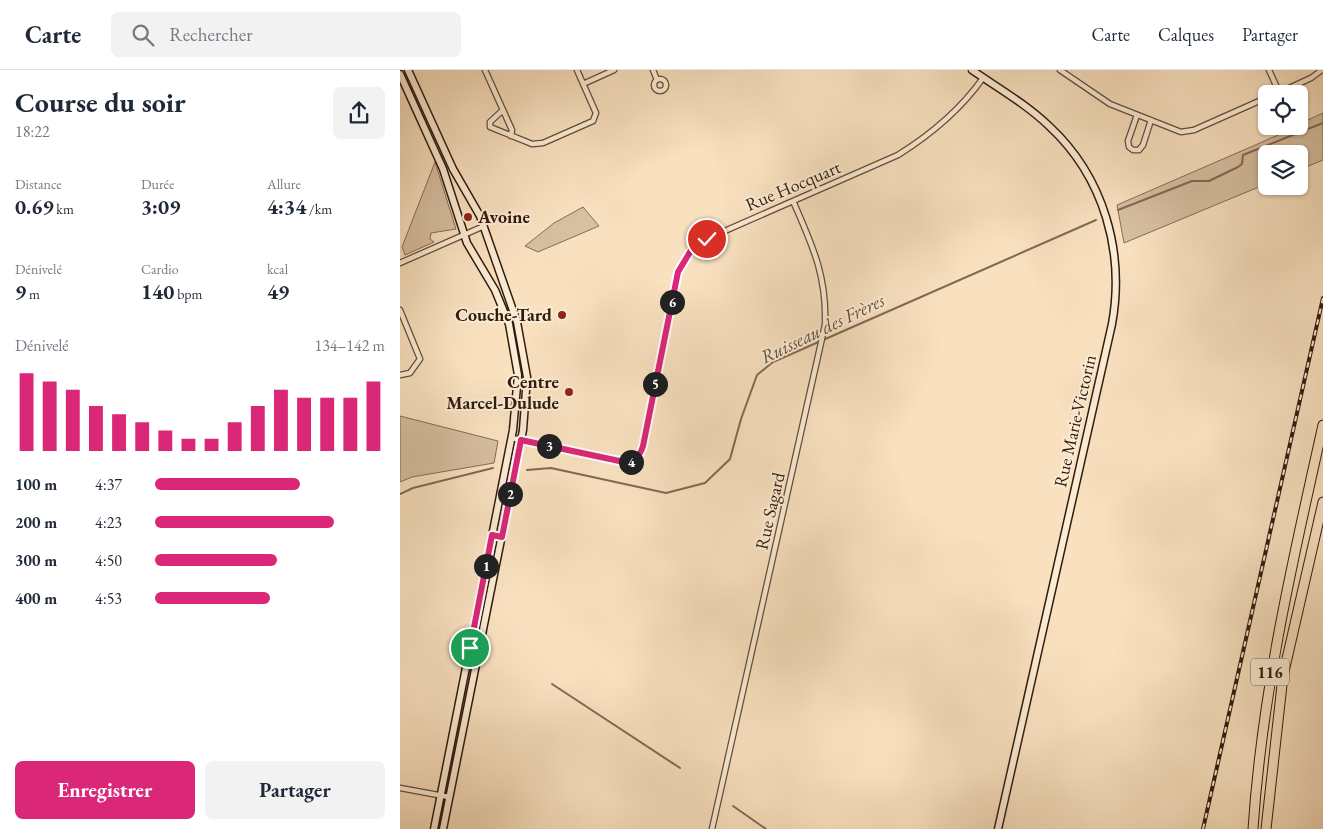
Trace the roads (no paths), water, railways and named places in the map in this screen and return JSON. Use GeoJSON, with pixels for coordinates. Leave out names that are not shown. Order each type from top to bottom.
{"type":"FeatureCollection","features":[{"type":"Feature","properties":{"kind":"highway","name":"116"},"geometry":{"type":"LineString","coordinates":[[1252,829],[1272,660],[1323,425]]}},
{"type":"Feature","properties":{"kind":"highway","name":"116"},"geometry":{"type":"LineString","coordinates":[[1266,829],[1283,676],[1323,502]]}},
{"type":"Feature","properties":{"kind":"street"},"geometry":{"type":"LineString","coordinates":[[485,70],[512,130],[511,136]]}},
{"type":"Feature","properties":{"kind":"street"},"geometry":{"type":"LineString","coordinates":[[502,110],[490,122],[490,126],[511,136],[538,144],[592,121],[596,113],[577,70]]}},
{"type":"Feature","properties":{"kind":"street"},"geometry":{"type":"LineString","coordinates":[[583,84],[614,70]]}},
{"type":"Feature","properties":{"kind":"street"},"geometry":{"type":"LineString","coordinates":[[653,70],[657,80]]}},
{"type":"Feature","properties":{"kind":"street","name":"Rue Marie-Victorin"},"geometry":{"type":"LineString","coordinates":[[972,70],[1039,116],[1060,136],[1077,158],[1093,184],[1105,212],[1113,243],[1117,273],[1112,324],[998,829]]}},
{"type":"Feature","properties":{"kind":"street"},"geometry":{"type":"LineString","coordinates":[[1060,70],[1107,102],[1179,131],[1189,131],[1258,101]]}},
{"type":"Feature","properties":{"kind":"street"},"geometry":{"type":"LineString","coordinates":[[1269,70],[1275,85]]}},
{"type":"Feature","properties":{"kind":"street"},"geometry":{"type":"LineString","coordinates":[[1296,85],[1311,78],[1322,70]]}},
{"type":"Feature","properties":{"kind":"street"},"geometry":{"type":"LineString","coordinates":[[434,829],[512,438],[518,384],[512,338],[498,297],[463,235],[443,169],[400,75],[408,71],[449,162],[484,226],[522,338],[527,391],[521,440],[443,829]]}},
{"type":"Feature","properties":{"kind":"street","name":"Rue Hocquart"},"geometry":{"type":"LineString","coordinates":[[512,438],[622,462],[631,462],[637,458],[643,446],[675,286],[682,264],[693,249],[707,239],[879,164],[906,150],[944,121],[983,78]]}},
{"type":"Feature","properties":{"kind":"street"},"geometry":{"type":"LineString","coordinates":[[1137,115],[1128,142],[1129,147],[1133,150],[1139,150],[1143,145],[1151,120]]}},
{"type":"Feature","properties":{"kind":"street","name":"Rue Sagard"},"geometry":{"type":"LineString","coordinates":[[712,829],[825,325],[826,302],[823,278],[817,258],[793,201]]}},
{"type":"Feature","properties":{"kind":"street"},"geometry":{"type":"LineString","coordinates":[[400,263],[484,226]]}},
{"type":"Feature","properties":{"kind":"street"},"geometry":{"type":"LineString","coordinates":[[400,310],[420,358],[418,364],[410,373],[400,374]]}},
{"type":"Feature","properties":{"kind":"street"},"geometry":{"type":"LineString","coordinates":[[512,338],[522,338]]}},
{"type":"Feature","properties":{"kind":"street"},"geometry":{"type":"LineString","coordinates":[[492,535],[502,537]]}},
{"type":"Feature","properties":{"kind":"street"},"geometry":{"type":"LineString","coordinates":[[459,704],[468,706]]}},
{"type":"Feature","properties":{"kind":"street"},"geometry":{"type":"LineString","coordinates":[[400,788],[450,797]]}},
{"type":"Feature","properties":{"kind":"waterway","name":"Ruisseau des Frères"},"geometry":{"type":"LineString","coordinates":[[1118,210],[1192,181],[1209,181],[1242,164],[1243,155],[1323,123]]}},
{"type":"Feature","properties":{"kind":"waterway","name":"Ruisseau des Frères"},"geometry":{"type":"LineString","coordinates":[[527,470],[551,468],[666,493],[705,483],[730,459],[741,419],[757,375],[773,362],[1096,220]]}},
{"type":"Feature","properties":{"kind":"waterway","name":"Ruisseau des Frères"},"geometry":{"type":"LineString","coordinates":[[400,494],[413,488],[493,468]]}},
{"type":"Feature","properties":{"kind":"waterway"},"geometry":{"type":"LineString","coordinates":[[552,684],[680,768]]}},
{"type":"Feature","properties":{"kind":"waterway"},"geometry":{"type":"LineString","coordinates":[[733,806],[766,829]]}},
{"type":"Feature","properties":{"kind":"railway"},"geometry":{"type":"LineString","coordinates":[[1203,829],[1323,298]]}},
{"type":"Feature","properties":{"kind":"place","name":"Avoine"},"geometry":{"type":"Point","coordinates":[468,217]}},
{"type":"Feature","properties":{"kind":"place","name":"Couche-Tard"},"geometry":{"type":"Point","coordinates":[562,315]}},
{"type":"Feature","properties":{"kind":"place","name":"Centre Marcel-Dulude"},"geometry":{"type":"Point","coordinates":[569,392]}}]}
